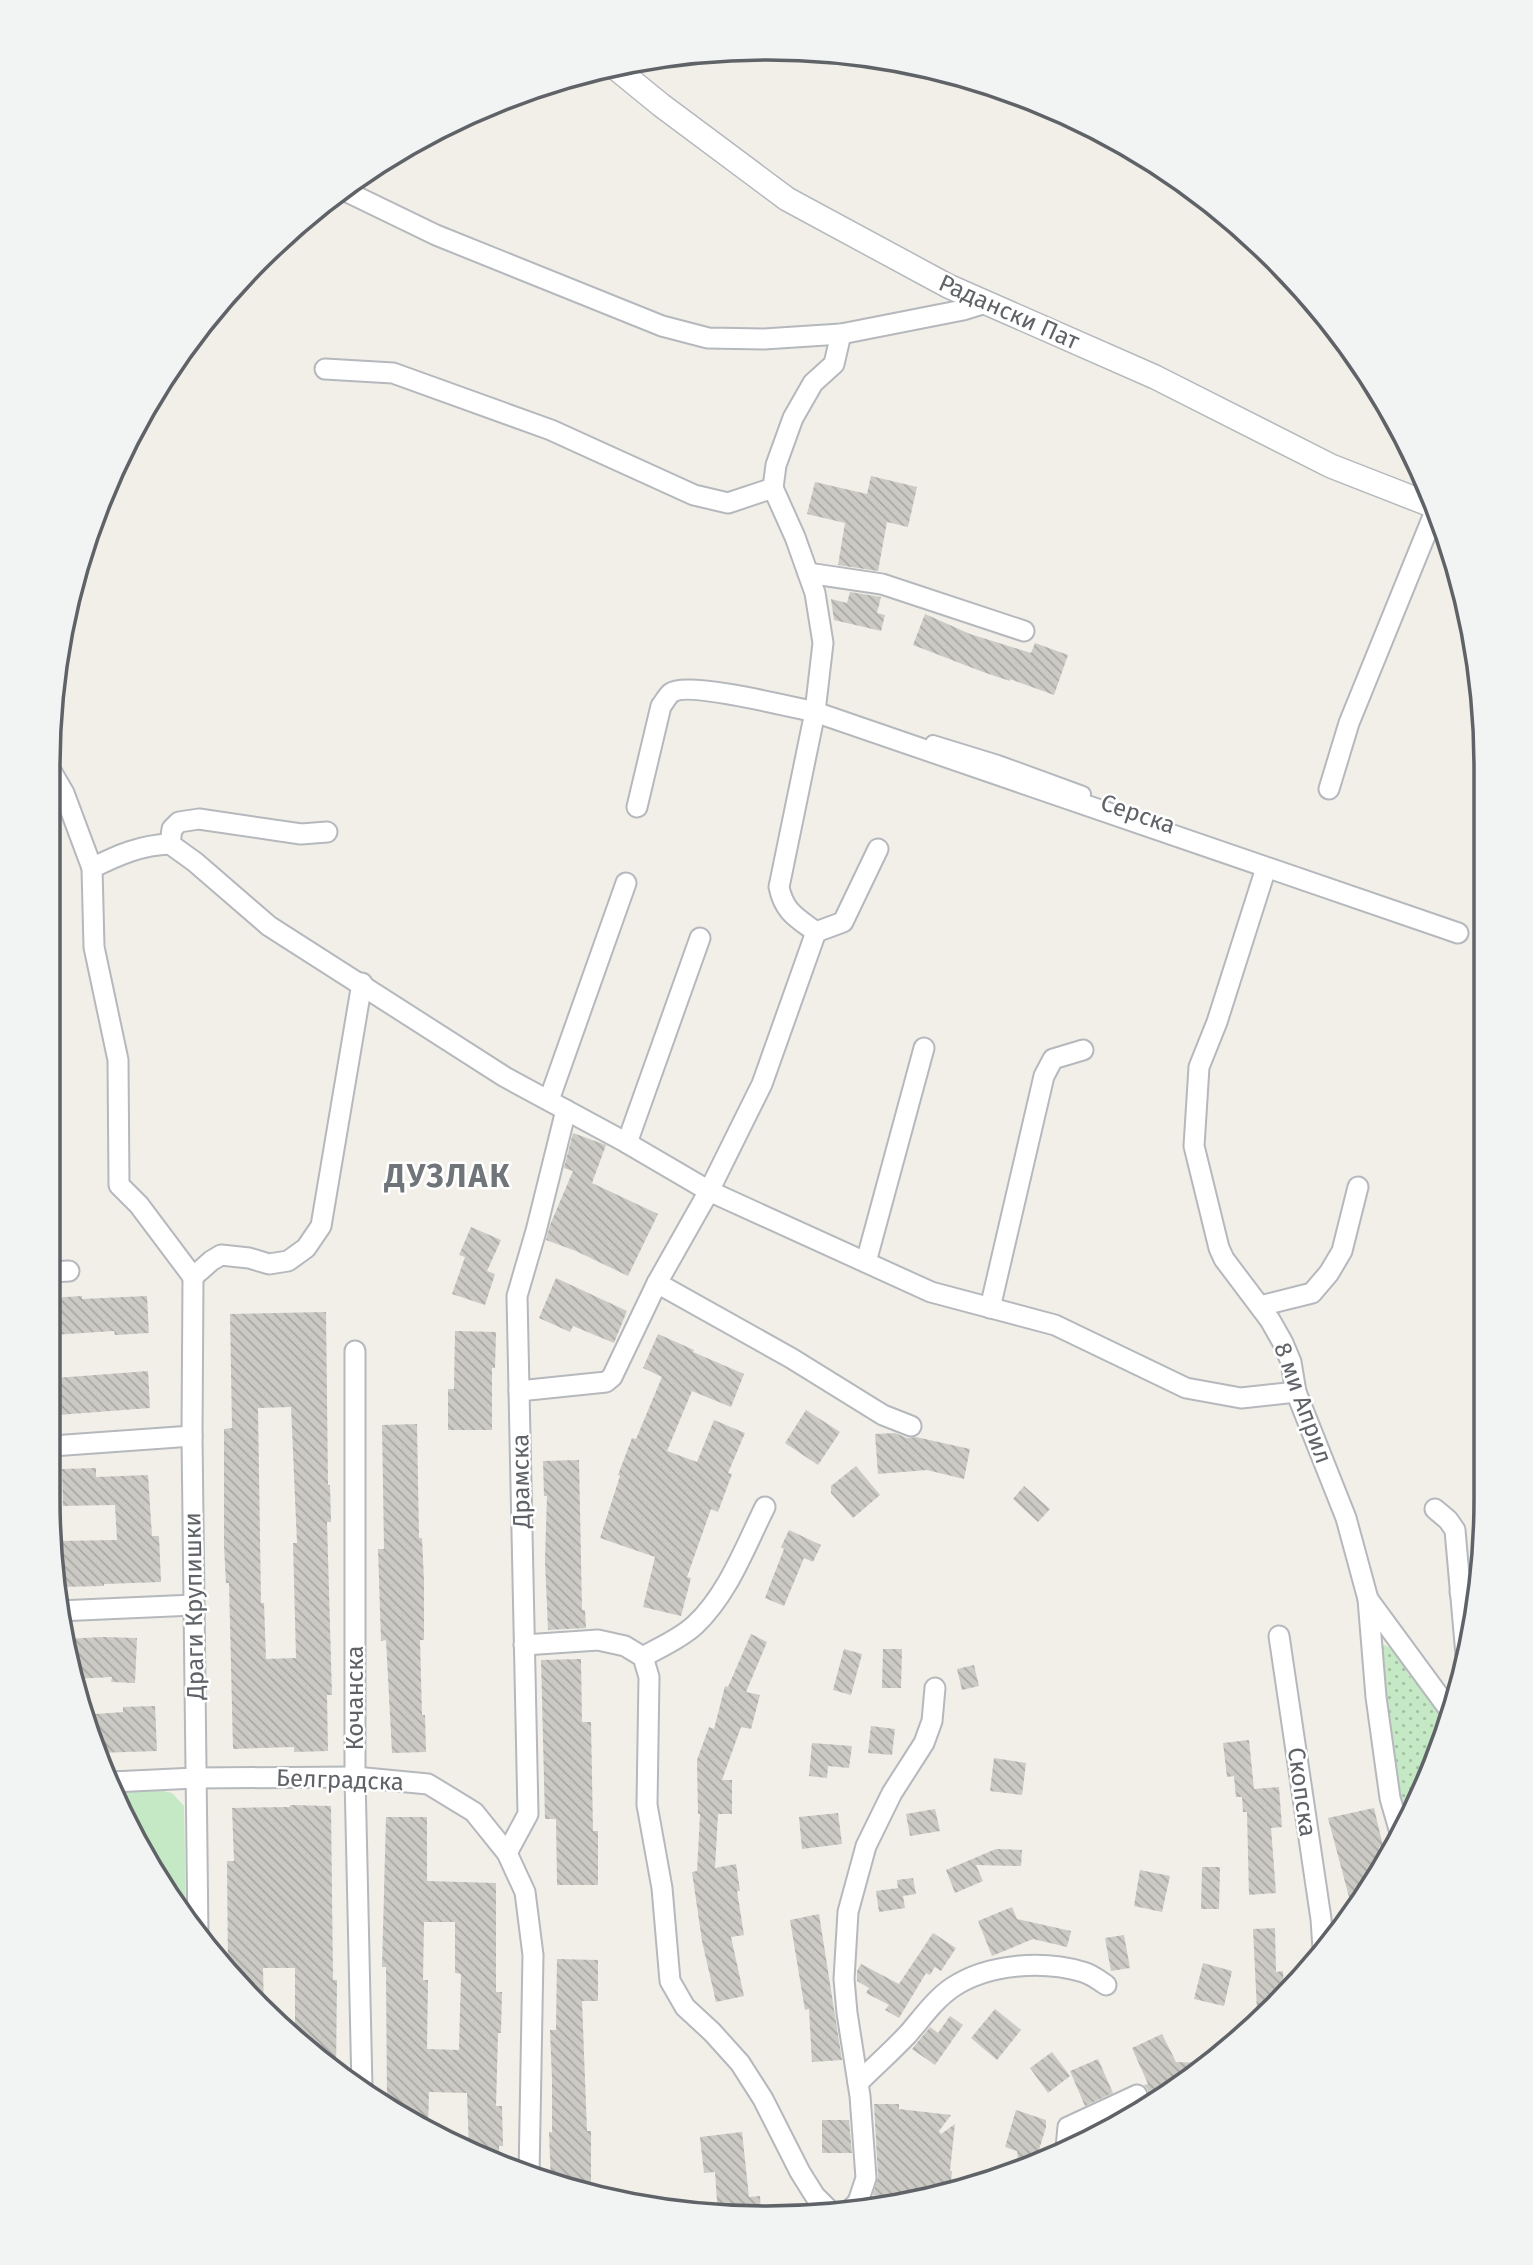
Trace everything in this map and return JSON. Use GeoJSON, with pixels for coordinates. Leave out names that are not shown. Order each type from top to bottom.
{"type":"FeatureCollection","features":[{"type":"Feature","properties":{"kind":"street","name":"Радански Пат"},"geometry":{"type":"LineString","coordinates":[[623,74],[787,199],[948,286],[1155,377],[1331,466],[1422,503]]}},
{"type":"Feature","properties":{"kind":"street"},"geometry":{"type":"LineString","coordinates":[[352,194],[436,235],[662,326],[708,338],[764,339],[841,334],[986,303]]}},
{"type":"Feature","properties":{"kind":"street"},"geometry":{"type":"LineString","coordinates":[[816,932],[790,912],[782,902],[779,887],[815,712],[823,643],[815,593],[795,537],[773,488],[776,465],[793,418],[813,383],[834,364],[841,334]]}},
{"type":"Feature","properties":{"kind":"street"},"geometry":{"type":"LineString","coordinates":[[325,369],[393,373],[551,430],[694,495],[727,503],[773,488]]}},
{"type":"Feature","properties":{"kind":"street"},"geometry":{"type":"LineString","coordinates":[[1329,789],[1349,723],[1430,523]]}},
{"type":"Feature","properties":{"kind":"street"},"geometry":{"type":"LineString","coordinates":[[808,573],[881,584],[1024,631]]}},
{"type":"Feature","properties":{"kind":"street"},"geometry":{"type":"LineString","coordinates":[[637,807],[661,706],[671,692],[686,689],[708,692],[815,712],[1266,869],[1454,931]]}},
{"type":"Feature","properties":{"kind":"street","name":"Серска"},"geometry":{"type":"LineString","coordinates":[[815,712],[998,763],[1389,901],[1451,924],[1454,931]]}},
{"type":"Feature","properties":{"kind":"street"},"geometry":{"type":"LineString","coordinates":[[60,786],[92,868],[94,947],[118,1060],[119,1185],[139,1205],[193,1277],[221,1255],[249,1258],[269,1264],[288,1261],[306,1248],[321,1226],[362,984]]}},
{"type":"Feature","properties":{"kind":"street"},"geometry":{"type":"LineString","coordinates":[[170,845],[172,830],[179,822],[199,820],[301,834],[327,832]]}},
{"type":"Feature","properties":{"kind":"street"},"geometry":{"type":"LineString","coordinates":[[92,868],[131,850],[152,845],[170,845],[269,926],[505,1077],[709,1191],[931,1292],[1055,1325],[1186,1388],[1241,1398],[1296,1392]]}},
{"type":"Feature","properties":{"kind":"street"},"geometry":{"type":"LineString","coordinates":[[816,932],[843,922],[878,849]]}},
{"type":"Feature","properties":{"kind":"street","name":"8 ми Април"},"geometry":{"type":"LineString","coordinates":[[1266,869],[1217,1022],[1199,1067],[1194,1146],[1219,1248],[1224,1259],[1270,1320],[1291,1362],[1296,1392],[1346,1518],[1368,1599],[1376,1697],[1390,1798],[1396,1820]]}},
{"type":"Feature","properties":{"kind":"street","name":"Драмска"},"geometry":{"type":"LineString","coordinates":[[507,1853],[528,1814],[517,1296],[536,1231],[557,1105],[626,883]]}},
{"type":"Feature","properties":{"kind":"street"},"geometry":{"type":"LineString","coordinates":[[519,1391],[606,1382],[612,1377],[657,1283],[709,1191],[762,1084],[816,932]]}},
{"type":"Feature","properties":{"kind":"street"},"geometry":{"type":"LineString","coordinates":[[627,1143],[700,938]]}},
{"type":"Feature","properties":{"kind":"street"},"geometry":{"type":"LineString","coordinates":[[866,1262],[924,1048]]}},
{"type":"Feature","properties":{"kind":"street"},"geometry":{"type":"LineString","coordinates":[[990,1308],[1044,1076],[1053,1059],[1083,1050]]}},
{"type":"Feature","properties":{"kind":"street"},"geometry":{"type":"LineString","coordinates":[[1260,1306],[1312,1293],[1329,1273],[1342,1251],[1358,1187]]}},
{"type":"Feature","properties":{"kind":"street","name":"Драги Крупишки"},"geometry":{"type":"LineString","coordinates":[[193,1277],[192,1436],[198,1917]]}},
{"type":"Feature","properties":{"kind":"street"},"geometry":{"type":"LineString","coordinates":[[657,1283],[791,1358],[883,1415],[911,1426]]}},
{"type":"Feature","properties":{"kind":"street","name":"Кочанска"},"geometry":{"type":"LineString","coordinates":[[355,1351],[355,1777],[362,2077]]}},
{"type":"Feature","properties":{"kind":"street"},"geometry":{"type":"LineString","coordinates":[[60,1445],[192,1436]]}},
{"type":"Feature","properties":{"kind":"street"},"geometry":{"type":"LineString","coordinates":[[643,1657],[682,1635],[707,1611],[727,1582],[765,1507]]}},
{"type":"Feature","properties":{"kind":"street"},"geometry":{"type":"LineString","coordinates":[[1435,1509],[1448,1520],[1454,1530],[1463,1619]]}},
{"type":"Feature","properties":{"kind":"street"},"geometry":{"type":"LineString","coordinates":[[1460,1592],[1468,1585]]}},
{"type":"Feature","properties":{"kind":"street"},"geometry":{"type":"LineString","coordinates":[[1368,1599],[1443,1701]]}},
{"type":"Feature","properties":{"kind":"street"},"geometry":{"type":"LineString","coordinates":[[69,1611],[194,1605]]}},
{"type":"Feature","properties":{"kind":"street","name":"Скопска"},"geometry":{"type":"LineString","coordinates":[[1279,1636],[1322,1935]]}},
{"type":"Feature","properties":{"kind":"street"},"geometry":{"type":"LineString","coordinates":[[524,1645],[598,1640],[625,1646],[643,1657],[649,1677],[647,1805],[662,1888],[670,1981],[685,2007],[740,2063],[763,2099],[800,2172],[822,2203]]}},
{"type":"Feature","properties":{"kind":"street"},"geometry":{"type":"LineString","coordinates":[[860,2199],[866,2178],[858,2083],[844,1979],[848,1912],[866,1846],[892,1793],[924,1743],[932,1721],[935,1688]]}},
{"type":"Feature","properties":{"kind":"street","name":"Белградска"},"geometry":{"type":"LineString","coordinates":[[119,1783],[195,1778],[355,1777],[428,1784],[474,1812],[507,1853],[525,1892],[533,1955],[528,2164]]}},
{"type":"Feature","properties":{"kind":"street"},"geometry":{"type":"LineString","coordinates":[[858,2083],[952,1987],[979,1973],[1023,1966],[1063,1968],[1085,1972],[1106,1985]]}},
{"type":"Feature","properties":{"kind":"street"},"geometry":{"type":"LineString","coordinates":[[1067,2138],[1068,2127],[1137,2095]]}},
{"type":"Feature","properties":{"kind":"green space"},"geometry":{"type":"Polygon","coordinates":[[[1382,1644],[1395,1650],[1409,1675],[1441,1710],[1420,1769],[1403,1806],[1387,1730],[1376,1649],[1382,1644]]]}},
{"type":"Feature","properties":{"kind":"green space"},"geometry":{"type":"Polygon","coordinates":[[[154,1789],[172,1793],[184,1806],[186,1900],[154,1852],[123,1791],[154,1789]]]}},
{"type":"Feature","properties":{"kind":"building"},"geometry":{"type":"Polygon","coordinates":[[[871,476],[917,487],[908,527],[887,522],[878,571],[838,565],[845,523],[807,514],[815,482],[867,494],[871,476]]]}},
{"type":"Feature","properties":{"kind":"building"},"geometry":{"type":"Polygon","coordinates":[[[850,592],[881,597],[877,613],[885,615],[881,631],[834,620],[831,599],[847,603],[850,592]]]}},
{"type":"Feature","properties":{"kind":"building"},"geometry":{"type":"Polygon","coordinates":[[[925,614],[970,634],[1031,653],[1035,643],[1068,655],[1054,695],[913,645],[925,614]]]}},
{"type":"Feature","properties":{"kind":"building"},"geometry":{"type":"Polygon","coordinates":[[[573,1133],[606,1145],[592,1183],[658,1214],[628,1276],[546,1240],[573,1171],[564,1168],[573,1133]]]}},
{"type":"Feature","properties":{"kind":"building"},"geometry":{"type":"Polygon","coordinates":[[[471,1227],[501,1240],[487,1271],[495,1274],[485,1305],[452,1294],[465,1257],[459,1255],[471,1227]]]}},
{"type":"Feature","properties":{"kind":"building"},"geometry":{"type":"Polygon","coordinates":[[[556,1278],[627,1311],[614,1343],[573,1326],[570,1332],[539,1318],[556,1278]]]}},
{"type":"Feature","properties":{"kind":"building"},"geometry":{"type":"Polygon","coordinates":[[[147,1296],[149,1333],[115,1335],[114,1331],[60,1334],[60,1297],[147,1296]]]}},
{"type":"Feature","properties":{"kind":"building"},"geometry":{"type":"Polygon","coordinates":[[[326,1312],[328,1485],[331,1522],[327,1522],[332,1695],[327,1695],[328,1751],[294,1752],[294,1747],[233,1749],[229,1583],[226,1583],[224,1546],[224,1429],[232,1428],[230,1314],[326,1312]],[[291,1407],[258,1408],[261,1603],[264,1603],[266,1659],[296,1658],[293,1543],[297,1543],[291,1407]]]}},
{"type":"Feature","properties":{"kind":"building"},"geometry":{"type":"Polygon","coordinates":[[[455,1331],[496,1332],[495,1368],[492,1368],[492,1430],[448,1430],[448,1389],[454,1389],[455,1331]]]}},
{"type":"Feature","properties":{"kind":"building"},"geometry":{"type":"Polygon","coordinates":[[[658,1334],[744,1374],[731,1407],[692,1391],[667,1451],[697,1462],[714,1420],[745,1433],[728,1473],[732,1474],[718,1512],[711,1509],[687,1577],[691,1578],[681,1616],[643,1607],[655,1557],[600,1538],[632,1438],[636,1439],[662,1377],[643,1368],[658,1334]]]}},
{"type":"Feature","properties":{"kind":"building"},"geometry":{"type":"Polygon","coordinates":[[[148,1371],[150,1408],[60,1415],[60,1378],[148,1371]]]}},
{"type":"Feature","properties":{"kind":"building"},"geometry":{"type":"Polygon","coordinates":[[[806,1410],[840,1432],[818,1465],[785,1443],[806,1410]]]}},
{"type":"Feature","properties":{"kind":"building"},"geometry":{"type":"Polygon","coordinates":[[[417,1424],[419,1538],[422,1538],[424,1581],[424,1640],[420,1640],[422,1715],[425,1715],[426,1752],[392,1753],[386,1640],[381,1641],[378,1549],[384,1549],[382,1425],[417,1424]]]}},
{"type":"Feature","properties":{"kind":"building"},"geometry":{"type":"Polygon","coordinates":[[[895,1433],[907,1438],[916,1437],[970,1449],[964,1479],[927,1470],[878,1474],[875,1434],[895,1433]]]}},
{"type":"Feature","properties":{"kind":"building"},"geometry":{"type":"Polygon","coordinates":[[[579,1460],[582,1610],[585,1610],[586,1628],[548,1630],[545,1560],[547,1496],[544,1496],[543,1461],[579,1460]]]}},
{"type":"Feature","properties":{"kind":"building"},"geometry":{"type":"Polygon","coordinates":[[[856,1466],[880,1495],[853,1518],[831,1493],[831,1486],[856,1466]]]}},
{"type":"Feature","properties":{"kind":"building"},"geometry":{"type":"Polygon","coordinates":[[[96,1468],[96,1477],[148,1475],[152,1536],[159,1536],[161,1582],[66,1587],[61,1541],[117,1540],[115,1505],[63,1506],[62,1469],[96,1468]]]}},
{"type":"Feature","properties":{"kind":"building"},"geometry":{"type":"Polygon","coordinates":[[[1024,1486],[1050,1509],[1038,1522],[1013,1499],[1024,1486]]]}},
{"type":"Feature","properties":{"kind":"building"},"geometry":{"type":"Polygon","coordinates":[[[789,1530],[821,1545],[813,1562],[804,1558],[784,1606],[765,1598],[789,1530]]]}},
{"type":"Feature","properties":{"kind":"building"},"geometry":{"type":"Polygon","coordinates":[[[751,1634],[767,1642],[746,1692],[760,1695],[751,1729],[741,1727],[722,1780],[732,1780],[732,1814],[718,1814],[715,1868],[736,1864],[744,1935],[731,1937],[744,1996],[716,2002],[702,1941],[692,1872],[697,1871],[700,1814],[697,1760],[709,1727],[714,1729],[725,1686],[728,1687],[751,1634]]]}},
{"type":"Feature","properties":{"kind":"building"},"geometry":{"type":"Polygon","coordinates":[[[74,1638],[137,1638],[135,1683],[111,1682],[112,1677],[83,1679],[74,1638]]]}},
{"type":"Feature","properties":{"kind":"building"},"geometry":{"type":"Polygon","coordinates":[[[844,1649],[862,1654],[851,1695],[833,1690],[844,1649]]]}},
{"type":"Feature","properties":{"kind":"building"},"geometry":{"type":"Polygon","coordinates":[[[883,1649],[902,1649],[901,1688],[882,1688],[883,1649]]]}},
{"type":"Feature","properties":{"kind":"building"},"geometry":{"type":"Polygon","coordinates":[[[581,1659],[582,1722],[591,1722],[593,1831],[598,1831],[598,1885],[557,1885],[556,1819],[545,1819],[541,1660],[581,1659]]]}},
{"type":"Feature","properties":{"kind":"building"},"geometry":{"type":"Polygon","coordinates":[[[974,1665],[979,1686],[962,1690],[957,1669],[974,1665]]]}},
{"type":"Feature","properties":{"kind":"building"},"geometry":{"type":"Polygon","coordinates":[[[155,1706],[157,1751],[107,1753],[94,1714],[123,1712],[123,1707],[155,1706]]]}},
{"type":"Feature","properties":{"kind":"building"},"geometry":{"type":"Polygon","coordinates":[[[871,1726],[895,1729],[892,1755],[868,1753],[871,1726]]]}},
{"type":"Feature","properties":{"kind":"building"},"geometry":{"type":"Polygon","coordinates":[[[1249,1740],[1254,1789],[1279,1787],[1282,1827],[1271,1828],[1276,1893],[1249,1895],[1247,1812],[1243,1812],[1242,1797],[1236,1797],[1234,1776],[1227,1777],[1223,1743],[1249,1740]]]}},
{"type":"Feature","properties":{"kind":"building"},"geometry":{"type":"Polygon","coordinates":[[[812,1743],[852,1746],[849,1768],[828,1766],[827,1778],[809,1776],[812,1743]]]}},
{"type":"Feature","properties":{"kind":"building"},"geometry":{"type":"Polygon","coordinates":[[[994,1758],[1026,1763],[1022,1795],[990,1791],[994,1758]]]}},
{"type":"Feature","properties":{"kind":"building"},"geometry":{"type":"Polygon","coordinates":[[[331,1806],[333,1980],[337,1980],[336,2059],[295,2025],[295,1968],[263,1968],[264,1994],[228,1956],[227,1861],[234,1861],[232,1808],[331,1806]]]}},
{"type":"Feature","properties":{"kind":"building"},"geometry":{"type":"Polygon","coordinates":[[[1374,1808],[1383,1845],[1349,1898],[1328,1818],[1374,1808]]]}},
{"type":"Feature","properties":{"kind":"building"},"geometry":{"type":"Polygon","coordinates":[[[935,1809],[940,1831],[910,1836],[906,1814],[935,1809]]]}},
{"type":"Feature","properties":{"kind":"building"},"geometry":{"type":"Polygon","coordinates":[[[838,1813],[842,1844],[802,1849],[799,1817],[838,1813]]]}},
{"type":"Feature","properties":{"kind":"building"},"geometry":{"type":"Polygon","coordinates":[[[386,1817],[427,1817],[427,1881],[496,1883],[496,1992],[502,1992],[496,2106],[502,2106],[503,2146],[499,2146],[499,2153],[469,2140],[467,2093],[429,2092],[428,2119],[387,2094],[386,1967],[382,1967],[386,1817]],[[424,1922],[423,1980],[428,1980],[427,2049],[459,2050],[461,1974],[455,1973],[455,1922],[424,1922]]]}},
{"type":"Feature","properties":{"kind":"building"},"geometry":{"type":"Polygon","coordinates":[[[996,1849],[1022,1850],[1021,1866],[976,1865],[983,1881],[955,1893],[946,1870],[996,1849]]]}},
{"type":"Feature","properties":{"kind":"building"},"geometry":{"type":"Polygon","coordinates":[[[1202,1867],[1220,1867],[1219,1909],[1201,1909],[1202,1867]]]}},
{"type":"Feature","properties":{"kind":"building"},"geometry":{"type":"Polygon","coordinates":[[[1140,1870],[1170,1876],[1162,1912],[1134,1906],[1140,1870]]]}},
{"type":"Feature","properties":{"kind":"building"},"geometry":{"type":"Polygon","coordinates":[[[913,1878],[916,1894],[903,1896],[905,1908],[879,1912],[876,1891],[898,1888],[897,1880],[913,1878]]]}},
{"type":"Feature","properties":{"kind":"building"},"geometry":{"type":"Polygon","coordinates":[[[1012,1907],[1017,1919],[1071,1931],[1067,1947],[1033,1939],[992,1956],[978,1921],[1012,1907]]]}},
{"type":"Feature","properties":{"kind":"building"},"geometry":{"type":"Polygon","coordinates":[[[819,1914],[842,2060],[812,2062],[809,2009],[805,2010],[790,1920],[819,1914]]]}},
{"type":"Feature","properties":{"kind":"building"},"geometry":{"type":"Polygon","coordinates":[[[1275,1928],[1276,1972],[1283,1971],[1283,1980],[1257,2007],[1253,1929],[1275,1928]]]}},
{"type":"Feature","properties":{"kind":"building"},"geometry":{"type":"Polygon","coordinates":[[[933,1933],[956,1948],[941,1971],[935,1967],[930,1975],[926,1973],[899,2018],[885,2010],[889,2005],[866,1993],[869,1988],[857,1981],[857,1971],[861,1964],[899,1984],[933,1933]]]}},
{"type":"Feature","properties":{"kind":"building"},"geometry":{"type":"Polygon","coordinates":[[[1124,1935],[1130,1968],[1111,1971],[1105,1938],[1124,1935]]]}},
{"type":"Feature","properties":{"kind":"building"},"geometry":{"type":"Polygon","coordinates":[[[557,1959],[598,1960],[598,2001],[582,2001],[587,2131],[591,2131],[591,2183],[551,2171],[550,2030],[556,2030],[557,1959]]]}},
{"type":"Feature","properties":{"kind":"building"},"geometry":{"type":"Polygon","coordinates":[[[1203,1963],[1232,1971],[1224,2006],[1194,1999],[1203,1963]]]}},
{"type":"Feature","properties":{"kind":"building"},"geometry":{"type":"Polygon","coordinates":[[[995,2009],[1021,2030],[997,2060],[971,2038],[995,2009]]]}},
{"type":"Feature","properties":{"kind":"building"},"geometry":{"type":"Polygon","coordinates":[[[950,2016],[963,2025],[935,2065],[912,2049],[930,2027],[938,2033],[950,2016]]]}},
{"type":"Feature","properties":{"kind":"building"},"geometry":{"type":"Polygon","coordinates":[[[1162,2034],[1176,2062],[1192,2063],[1148,2093],[1144,2085],[1148,2084],[1132,2048],[1162,2034]]]}},
{"type":"Feature","properties":{"kind":"building"},"geometry":{"type":"Polygon","coordinates":[[[1052,2052],[1070,2076],[1048,2093],[1030,2068],[1052,2052]]]}},
{"type":"Feature","properties":{"kind":"building"},"geometry":{"type":"Polygon","coordinates":[[[1098,2059],[1113,2093],[1085,2106],[1070,2071],[1098,2059]]]}},
{"type":"Feature","properties":{"kind":"building"},"geometry":{"type":"Polygon","coordinates":[[[874,2104],[899,2104],[899,2109],[951,2115],[939,2131],[941,2134],[955,2124],[951,2180],[904,2192],[873,2195],[878,2177],[874,2104]]]}},
{"type":"Feature","properties":{"kind":"building"},"geometry":{"type":"Polygon","coordinates":[[[1016,2110],[1046,2120],[1039,2151],[1018,2159],[1017,2151],[1005,2147],[1016,2110]]]}},
{"type":"Feature","properties":{"kind":"building"},"geometry":{"type":"Polygon","coordinates":[[[822,2120],[849,2120],[852,2153],[822,2153],[822,2120]]]}},
{"type":"Feature","properties":{"kind":"building"},"geometry":{"type":"Polygon","coordinates":[[[742,2132],[749,2197],[760,2196],[761,2206],[717,2204],[715,2172],[704,2173],[700,2137],[742,2132]]]}},
{"type":"Feature","properties":{"kind":"district","name":"ДУЗЛАК"},"geometry":{"type":"Point","coordinates":[448,1176]}}]}
